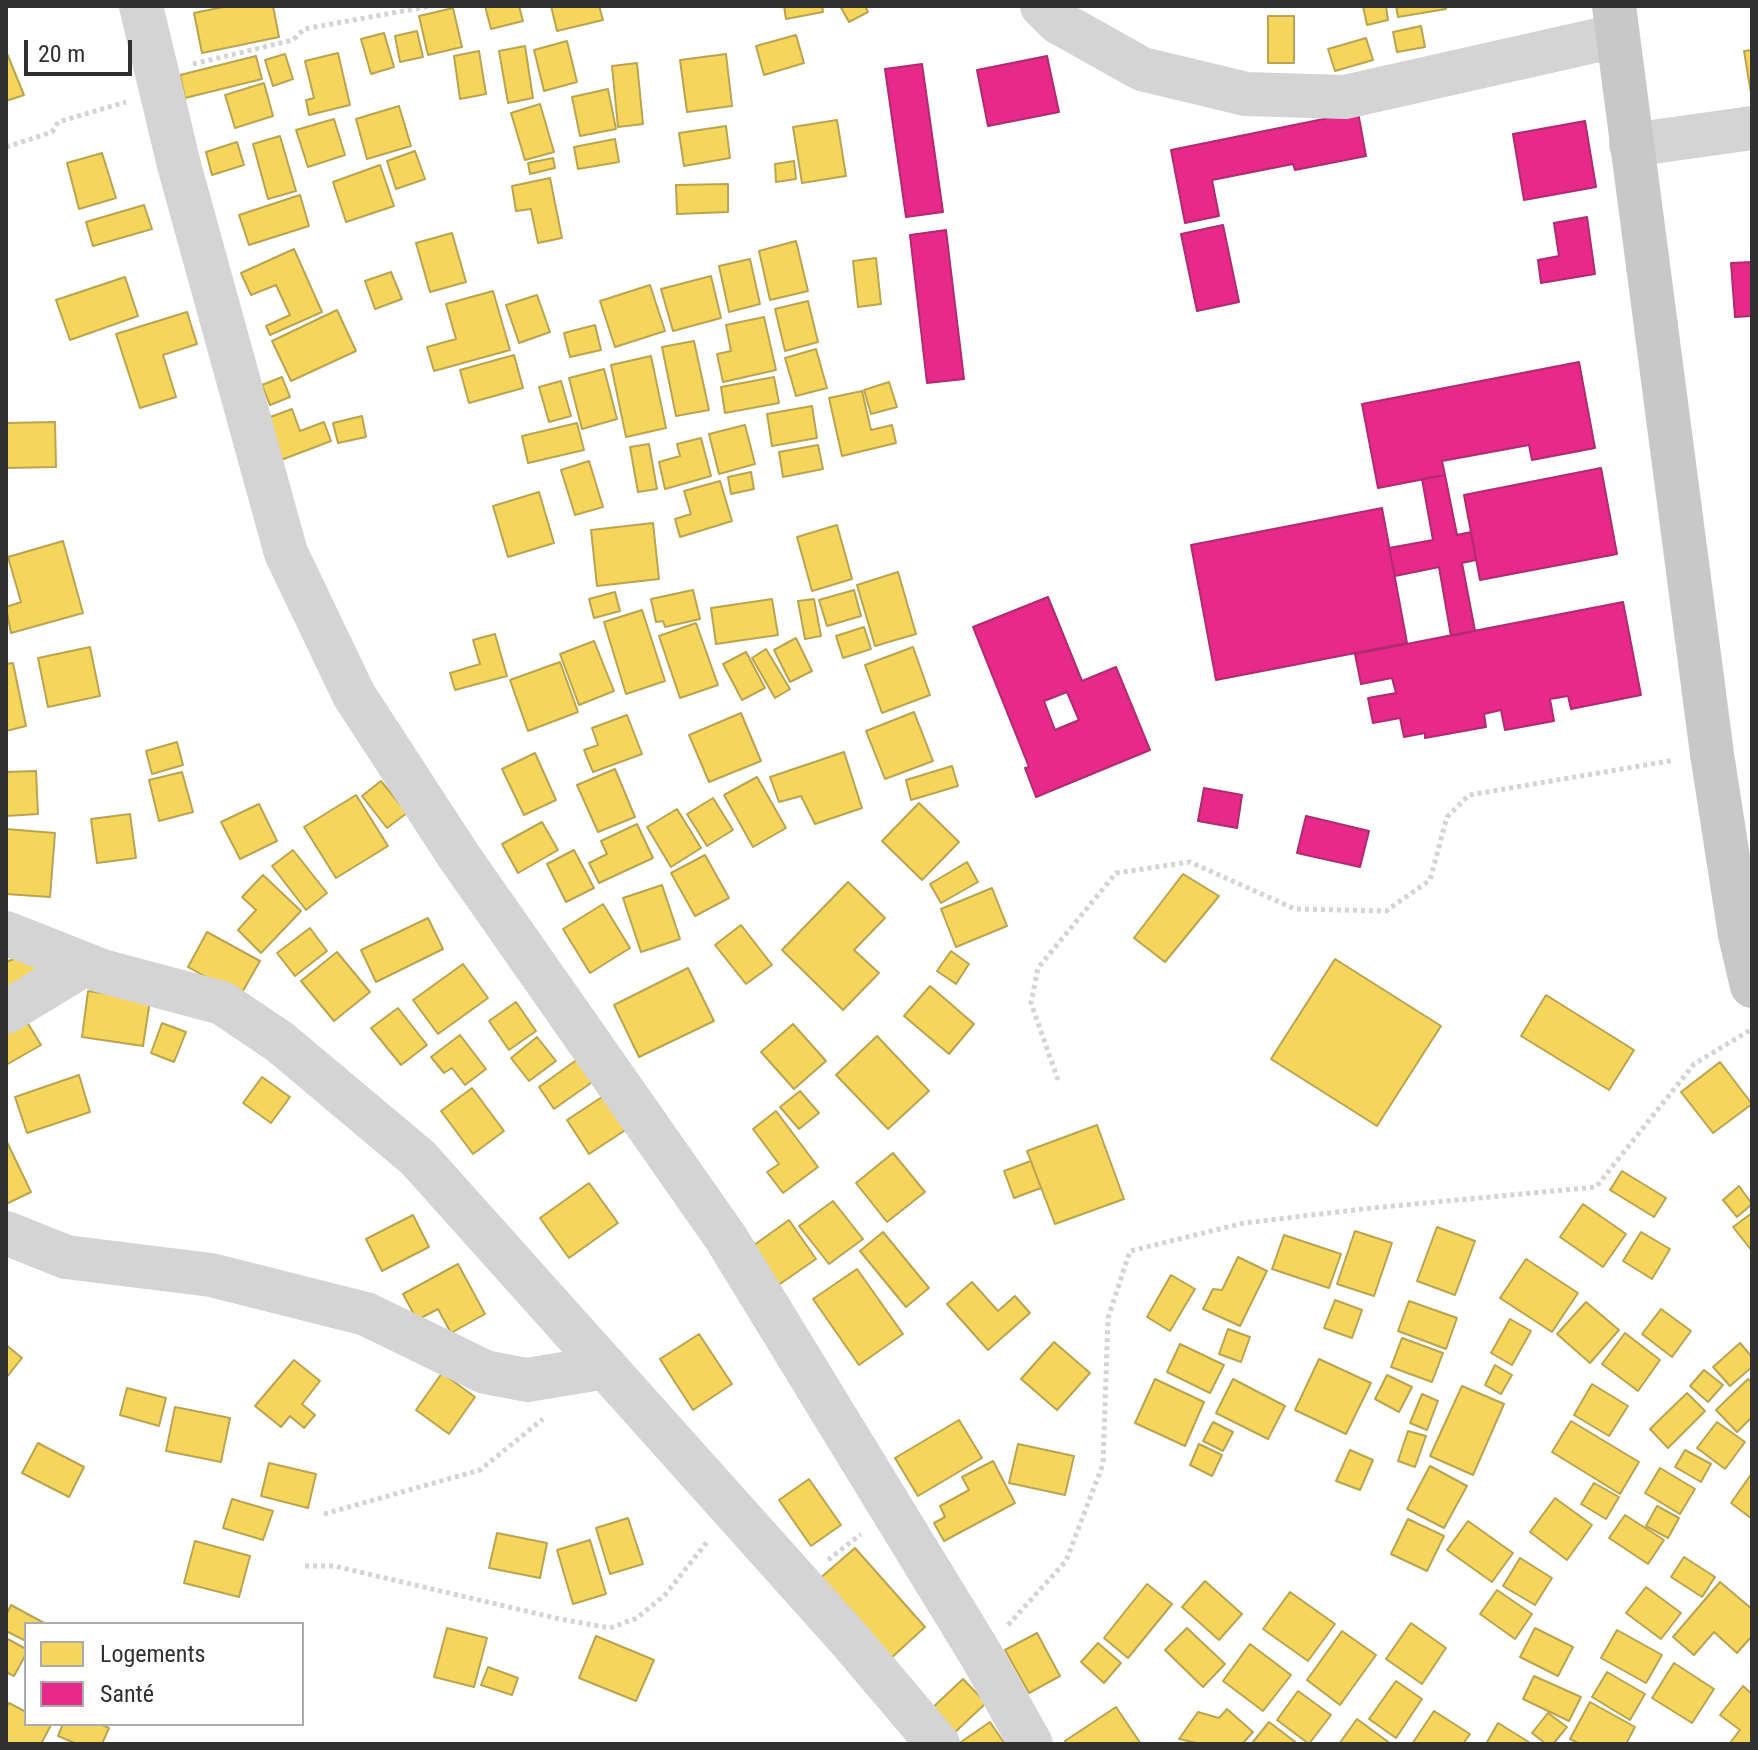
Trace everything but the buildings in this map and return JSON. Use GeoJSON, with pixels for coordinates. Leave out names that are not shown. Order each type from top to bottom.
{"type":"FeatureCollection","features":[{"type":"Feature","properties":{"kind":"main road"},"geometry":{"type":"LineString","coordinates":[[1615,21],[1712,754],[1742,877],[1752,986]]}},
{"type":"Feature","properties":{"kind":"street"},"geometry":{"type":"LineString","coordinates":[[141,6],[179,165],[286,553],[354,695],[458,855],[726,1238],[981,1655],[1031,1744]]}},
{"type":"Feature","properties":{"kind":"street"},"geometry":{"type":"LineString","coordinates":[[1042,6],[1058,22],[1142,69],[1246,94],[1345,97],[1615,21]]}},
{"type":"Feature","properties":{"kind":"street"},"geometry":{"type":"LineString","coordinates":[[1631,145],[1752,128]]}},
{"type":"Feature","properties":{"kind":"street"},"geometry":{"type":"LineString","coordinates":[[6,933],[85,964],[222,1003],[280,1042],[418,1158],[800,1584],[938,1744]]}},
{"type":"Feature","properties":{"kind":"street"},"geometry":{"type":"LineString","coordinates":[[6,1012],[85,964]]}},
{"type":"Feature","properties":{"kind":"street"},"geometry":{"type":"LineString","coordinates":[[6,1233],[66,1257],[211,1275],[366,1314],[485,1372],[527,1380],[606,1367]]}},
{"type":"Feature","properties":{"kind":"path"},"geometry":{"type":"LineString","coordinates":[[6,147],[52,132],[58,122],[159,82],[293,40],[304,29],[431,6]]}},
{"type":"Feature","properties":{"kind":"path"},"geometry":{"type":"LineString","coordinates":[[1058,1080],[1031,1003],[1038,968],[1116,873],[1190,862],[1295,909],[1386,911],[1430,880],[1447,817],[1469,795],[1712,754]]}},
{"type":"Feature","properties":{"kind":"path"},"geometry":{"type":"LineString","coordinates":[[981,1655],[1066,1561],[1103,1464],[1108,1318],[1130,1251],[1244,1223],[1596,1187],[1694,1064],[1752,1029]]}},
{"type":"Feature","properties":{"kind":"path"},"geometry":{"type":"LineString","coordinates":[[324,1514],[480,1470],[549,1414]]}},
{"type":"Feature","properties":{"kind":"path"},"geometry":{"type":"LineString","coordinates":[[305,1566],[334,1566],[610,1628],[637,1618],[665,1595],[733,1509]]}},
{"type":"Feature","properties":{"kind":"path"},"geometry":{"type":"LineString","coordinates":[[800,1584],[893,1511]]}}]}
